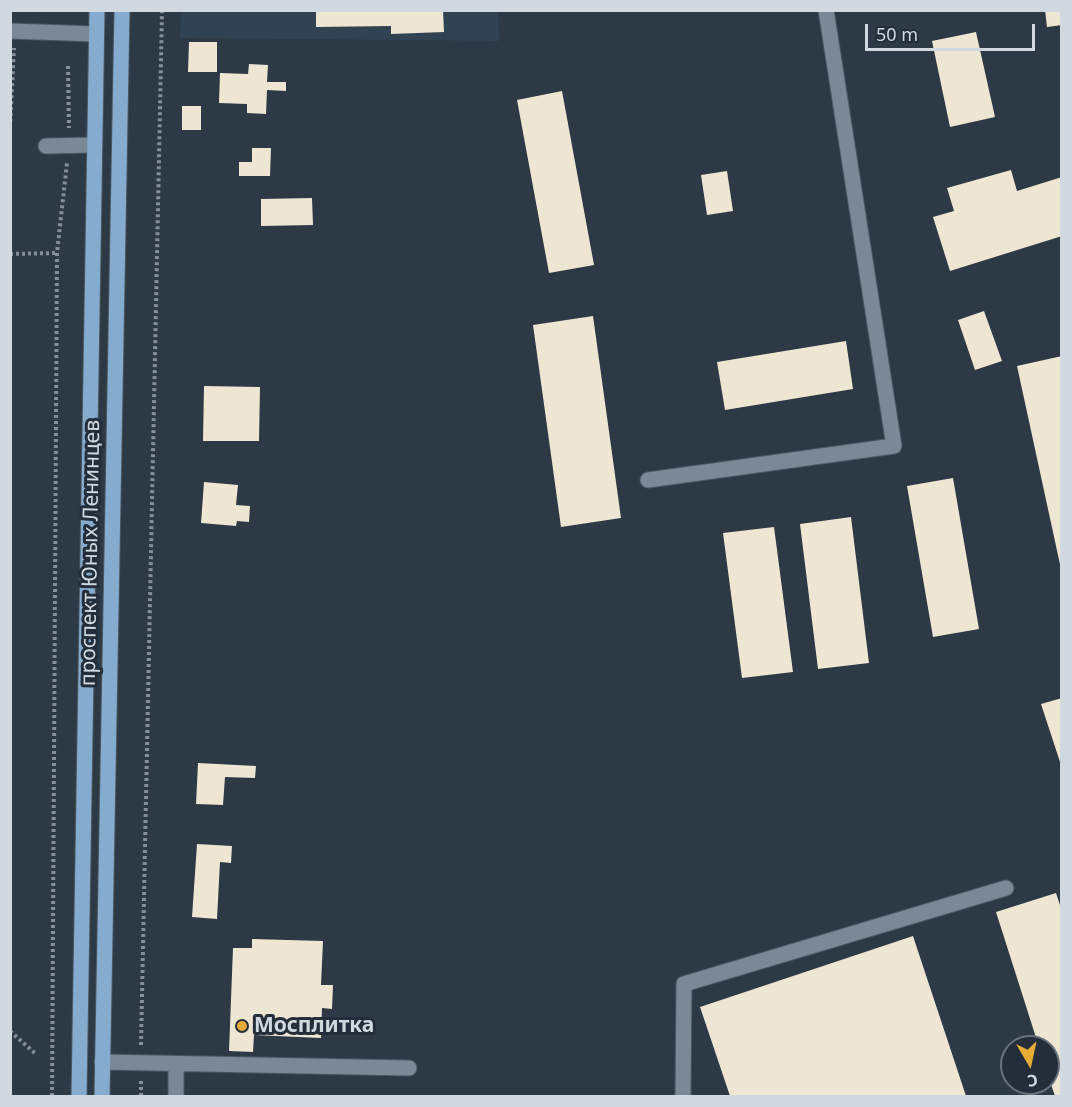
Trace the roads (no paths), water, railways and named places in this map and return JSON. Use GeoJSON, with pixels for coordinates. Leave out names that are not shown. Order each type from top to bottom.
{"type":"FeatureCollection","features":[{"type":"Feature","properties":{"kind":"main road","name":"проспект Юных Ленинцев"},"geometry":{"type":"LineString","coordinates":[[79,1096],[97,10]]}},
{"type":"Feature","properties":{"kind":"main road","name":"проспект Юных Ленинцев"},"geometry":{"type":"LineString","coordinates":[[102,1096],[122,10]]}},
{"type":"Feature","properties":{"kind":"street"},"geometry":{"type":"LineString","coordinates":[[648,480],[894,446],[826,10]]}},
{"type":"Feature","properties":{"kind":"street"},"geometry":{"type":"LineString","coordinates":[[12,31],[96,34]]}},
{"type":"Feature","properties":{"kind":"street"},"geometry":{"type":"LineString","coordinates":[[46,146],[94,145]]}},
{"type":"Feature","properties":{"kind":"street"},"geometry":{"type":"LineString","coordinates":[[683,1096],[684,984],[1006,888]]}},
{"type":"Feature","properties":{"kind":"street"},"geometry":{"type":"LineString","coordinates":[[102,1062],[409,1068]]}},
{"type":"Feature","properties":{"kind":"street"},"geometry":{"type":"LineString","coordinates":[[176,1064],[176,1096]]}},
{"type":"Feature","properties":{"kind":"place","name":"Мосплитка"},"geometry":{"type":"Point","coordinates":[242,1026]}}]}
